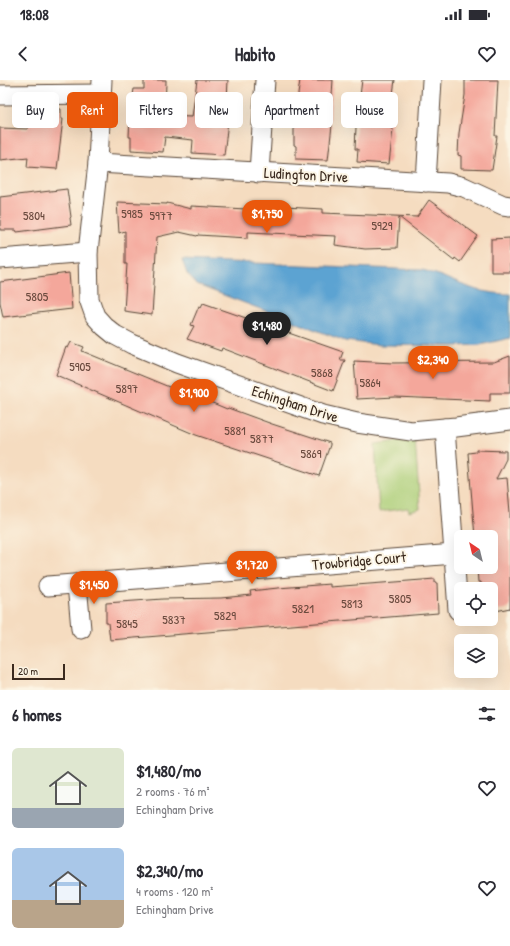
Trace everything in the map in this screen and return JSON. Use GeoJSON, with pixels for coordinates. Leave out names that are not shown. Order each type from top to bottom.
{"type":"FeatureCollection","features":[{"type":"Feature","properties":{"kind":"street"},"geometry":{"type":"LineString","coordinates":[[259,173],[265,80]]}},
{"type":"Feature","properties":{"kind":"street"},"geometry":{"type":"LineString","coordinates":[[426,182],[432,80]]}},
{"type":"Feature","properties":{"kind":"street"},"geometry":{"type":"LineString","coordinates":[[0,95],[102,87]]}},
{"type":"Feature","properties":{"kind":"street","name":"Echingham Drive"},"geometry":{"type":"LineString","coordinates":[[102,87],[98,163],[88,252],[89,299],[95,316],[115,335],[177,364],[323,415],[357,423],[411,431],[510,420]]}},
{"type":"Feature","properties":{"kind":"street","name":"Ludington Drive"},"geometry":{"type":"LineString","coordinates":[[98,163],[448,183],[464,187],[503,205],[510,206]]}},
{"type":"Feature","properties":{"kind":"street"},"geometry":{"type":"LineString","coordinates":[[0,259],[88,252]]}},
{"type":"Feature","properties":{"kind":"street"},"geometry":{"type":"LineString","coordinates":[[445,428],[454,554]]}},
{"type":"Feature","properties":{"kind":"street","name":"Trowbridge Court"},"geometry":{"type":"LineString","coordinates":[[48,586],[454,554]]}},
{"type":"Feature","properties":{"kind":"street"},"geometry":{"type":"LineString","coordinates":[[77,584],[80,629]]}},
{"type":"Feature","properties":{"kind":"green space"},"geometry":{"type":"Polygon","coordinates":[[[415,439],[420,509],[409,512],[408,508],[379,512],[375,444],[415,439]]]}},
{"type":"Feature","properties":{"kind":"water"},"geometry":{"type":"Polygon","coordinates":[[[182,260],[427,271],[474,289],[492,293],[510,294],[510,338],[480,345],[453,346],[380,345],[345,341],[197,285],[187,274],[182,260]]]}},
{"type":"Feature","properties":{"kind":"building"},"geometry":{"type":"Polygon","coordinates":[[[144,80],[166,80],[166,92],[134,92],[134,89],[144,89],[144,80]]]}},
{"type":"Feature","properties":{"kind":"building"},"geometry":{"type":"Polygon","coordinates":[[[197,80],[228,80],[227,92],[195,92],[197,80]]]}},
{"type":"Feature","properties":{"kind":"building"},"geometry":{"type":"Polygon","coordinates":[[[300,80],[333,80],[332,92],[298,92],[300,80]]]}},
{"type":"Feature","properties":{"kind":"building"},"geometry":{"type":"Polygon","coordinates":[[[362,80],[395,80],[393,92],[360,92],[362,80]]]}},
{"type":"Feature","properties":{"kind":"building"},"geometry":{"type":"Polygon","coordinates":[[[465,80],[498,80],[495,136],[497,136],[492,170],[461,169],[461,156],[458,155],[459,133],[465,95],[465,80]]]}},
{"type":"Feature","properties":{"kind":"building"},"geometry":{"type":"Polygon","coordinates":[[[195,95],[195,128],[227,128],[224,155],[192,153],[193,140],[165,137],[163,152],[131,150],[131,137],[129,137],[129,128],[187,128],[187,117],[192,117],[195,95]]]}},
{"type":"Feature","properties":{"kind":"building"},"geometry":{"type":"Polygon","coordinates":[[[59,109],[61,109],[61,119],[63,119],[57,169],[27,167],[28,157],[0,160],[0,128],[59,128],[59,109]]]}},
{"type":"Feature","properties":{"kind":"building"},"geometry":{"type":"Polygon","coordinates":[[[294,128],[332,128],[328,160],[296,159],[296,146],[294,145],[294,128]]]}},
{"type":"Feature","properties":{"kind":"building"},"geometry":{"type":"Polygon","coordinates":[[[356,128],[393,129],[389,164],[357,162],[358,149],[355,149],[356,128]]]}},
{"type":"Feature","properties":{"kind":"building"},"geometry":{"type":"Polygon","coordinates":[[[67,189],[71,225],[17,232],[16,230],[0,230],[0,197],[67,189]]]}},
{"type":"Feature","properties":{"kind":"building"},"geometry":{"type":"Polygon","coordinates":[[[429,200],[478,236],[460,262],[455,258],[454,260],[399,217],[397,248],[365,249],[335,245],[336,236],[248,232],[248,238],[197,236],[179,232],[157,237],[152,315],[124,311],[127,264],[125,264],[125,231],[119,233],[117,202],[167,203],[191,209],[191,206],[264,210],[264,206],[323,209],[323,213],[417,217],[429,200]]]}},
{"type":"Feature","properties":{"kind":"building"},"geometry":{"type":"Polygon","coordinates":[[[510,238],[510,272],[491,272],[491,239],[510,238]]]}},
{"type":"Feature","properties":{"kind":"building"},"geometry":{"type":"Polygon","coordinates":[[[69,273],[72,309],[3,317],[0,302],[0,282],[69,273]]]}},
{"type":"Feature","properties":{"kind":"building"},"geometry":{"type":"Polygon","coordinates":[[[203,303],[343,352],[340,360],[345,360],[333,391],[222,348],[221,351],[187,339],[194,326],[191,325],[199,306],[201,307],[203,303]]]}},
{"type":"Feature","properties":{"kind":"building"},"geometry":{"type":"Polygon","coordinates":[[[71,342],[84,347],[82,351],[203,401],[203,399],[227,409],[228,408],[330,443],[319,476],[196,435],[56,375],[66,347],[68,348],[71,342]]]}},
{"type":"Feature","properties":{"kind":"building"},"geometry":{"type":"Polygon","coordinates":[[[510,356],[510,393],[490,393],[490,401],[395,397],[357,399],[354,361],[393,363],[494,362],[510,356]]]}},
{"type":"Feature","properties":{"kind":"building"},"geometry":{"type":"Polygon","coordinates":[[[476,450],[506,451],[506,459],[496,479],[507,478],[510,512],[510,608],[498,611],[498,582],[478,582],[477,574],[498,574],[498,530],[474,530],[468,453],[476,452],[476,450]]]}},
{"type":"Feature","properties":{"kind":"building"},"geometry":{"type":"Polygon","coordinates":[[[435,579],[435,583],[437,583],[438,613],[110,640],[108,623],[106,623],[106,603],[163,599],[221,598],[251,595],[250,591],[278,588],[330,584],[330,587],[435,579]]]}}]}
